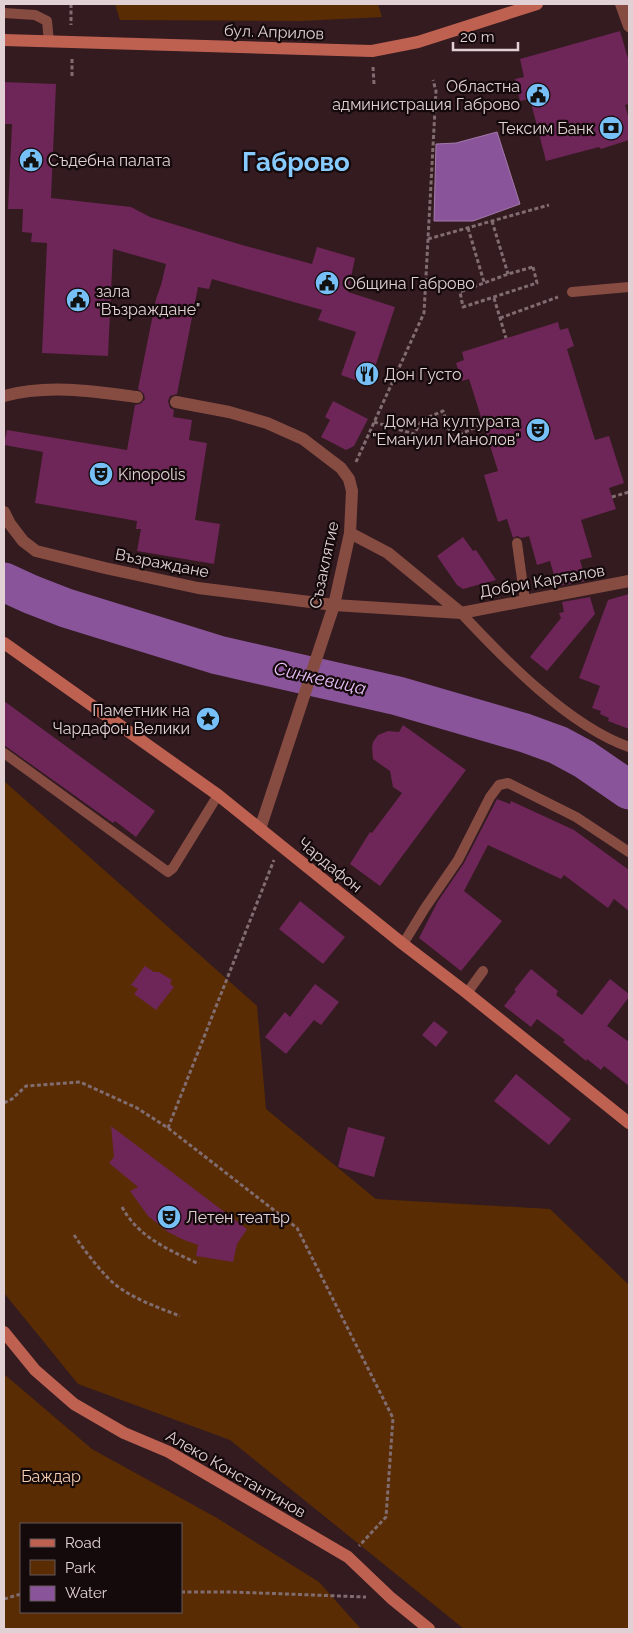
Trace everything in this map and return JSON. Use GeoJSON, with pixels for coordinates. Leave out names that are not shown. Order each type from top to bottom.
{"type":"FeatureCollection","features":[{"type":"Feature","properties":{"kind":"main road","name":"бул. Априлов"},"geometry":{"type":"LineString","coordinates":[[4,40],[372,51],[418,42],[537,4]]}},
{"type":"Feature","properties":{"kind":"main road","name":"Чардафон"},"geometry":{"type":"LineString","coordinates":[[4,644],[218,796],[629,1123]]}},
{"type":"Feature","properties":{"kind":"main road","name":"Алеко Константинов"},"geometry":{"type":"LineString","coordinates":[[4,1332],[35,1370],[74,1404],[124,1433],[169,1452],[348,1557],[391,1598],[429,1629]]}},
{"type":"Feature","properties":{"kind":"street"},"geometry":{"type":"LineString","coordinates":[[621,4],[629,26]]}},
{"type":"Feature","properties":{"kind":"street"},"geometry":{"type":"LineString","coordinates":[[4,396],[32,391],[56,390],[137,397]]}},
{"type":"Feature","properties":{"kind":"street"},"geometry":{"type":"LineString","coordinates":[[176,402],[230,412],[267,423],[303,439],[341,468],[348,478]]}},
{"type":"Feature","properties":{"kind":"street","name":"Съзаклятие"},"geometry":{"type":"LineString","coordinates":[[260,829],[334,605],[350,533],[352,491],[348,478]]}},
{"type":"Feature","properties":{"kind":"street","name":"Възраждане"},"geometry":{"type":"LineString","coordinates":[[4,512],[10,524],[23,541],[36,551],[105,568],[198,588],[334,605],[461,613]]}},
{"type":"Feature","properties":{"kind":"street"},"geometry":{"type":"LineString","coordinates":[[350,533],[388,553],[461,613]]}},
{"type":"Feature","properties":{"kind":"street","name":"Добри Карталов"},"geometry":{"type":"LineString","coordinates":[[461,613],[629,582]]}},
{"type":"Feature","properties":{"kind":"lane"},"geometry":{"type":"LineString","coordinates":[[4,14],[35,14],[47,21],[49,42]]}},
{"type":"Feature","properties":{"kind":"lane"},"geometry":{"type":"LineString","coordinates":[[572,292],[629,287]]}},
{"type":"Feature","properties":{"kind":"lane"},"geometry":{"type":"LineString","coordinates":[[517,543],[525,601]]}},
{"type":"Feature","properties":{"kind":"lane"},"geometry":{"type":"LineString","coordinates":[[461,613],[504,659],[565,710],[611,741],[629,747]]}},
{"type":"Feature","properties":{"kind":"lane"},"geometry":{"type":"LineString","coordinates":[[4,753],[168,872],[173,868],[218,796]]}},
{"type":"Feature","properties":{"kind":"lane"},"geometry":{"type":"LineString","coordinates":[[403,944],[458,860],[490,797],[499,785],[508,783],[576,817],[629,852]]}},
{"type":"Feature","properties":{"kind":"lane"},"geometry":{"type":"LineString","coordinates":[[467,993],[484,971]]}},
{"type":"Feature","properties":{"kind":"path"},"geometry":{"type":"LineString","coordinates":[[348,478],[424,313],[436,91],[433,80]]}},
{"type":"Feature","properties":{"kind":"path"},"geometry":{"type":"LineString","coordinates":[[428,239],[549,205]]}},
{"type":"Feature","properties":{"kind":"path"},"geometry":{"type":"LineString","coordinates":[[492,221],[508,274]]}},
{"type":"Feature","properties":{"kind":"path"},"geometry":{"type":"LineString","coordinates":[[468,228],[484,282]]}},
{"type":"Feature","properties":{"kind":"path"},"geometry":{"type":"LineString","coordinates":[[533,267],[537,283],[463,307],[460,292],[484,282],[533,267]]}},
{"type":"Feature","properties":{"kind":"path"},"geometry":{"type":"LineString","coordinates":[[500,318],[572,292]]}},
{"type":"Feature","properties":{"kind":"path"},"geometry":{"type":"LineString","coordinates":[[494,298],[506,338]]}},
{"type":"Feature","properties":{"kind":"path"},"geometry":{"type":"LineString","coordinates":[[374,422],[414,434],[422,420],[443,411],[452,438],[483,424]]}},
{"type":"Feature","properties":{"kind":"path"},"geometry":{"type":"LineString","coordinates":[[612,497],[629,492]]}},
{"type":"Feature","properties":{"kind":"path"},"geometry":{"type":"LineString","coordinates":[[168,1128],[280,846]]}},
{"type":"Feature","properties":{"kind":"path"},"geometry":{"type":"LineString","coordinates":[[4,1103],[12,1099],[26,1086],[80,1082],[137,1108],[168,1128],[297,1228],[394,1418],[386,1517],[348,1557]]}},
{"type":"Feature","properties":{"kind":"path"},"geometry":{"type":"LineString","coordinates":[[122,1207],[128,1218],[140,1231],[158,1244],[199,1264]]}},
{"type":"Feature","properties":{"kind":"path"},"geometry":{"type":"LineString","coordinates":[[74,1235],[112,1282],[153,1306],[180,1316]]}},
{"type":"Feature","properties":{"kind":"path"},"geometry":{"type":"LineString","coordinates":[[182,1592],[362,1596]]}},
{"type":"Feature","properties":{"kind":"path"},"geometry":{"type":"LineString","coordinates":[[4,1599],[20,1594]]}},
{"type":"Feature","properties":{"kind":"green space"},"geometry":{"type":"Polygon","coordinates":[[[115,4],[378,4],[382,17],[301,21],[120,20],[115,4]]]}},
{"type":"Feature","properties":{"kind":"green space"},"geometry":{"type":"Polygon","coordinates":[[[4,781],[257,1006],[266,1109],[376,1199],[550,1209],[629,1285],[629,1629],[464,1629],[230,1440],[78,1384],[4,1293],[4,781]]]}},
{"type":"Feature","properties":{"kind":"green space","name":"Баждар"},"geometry":{"type":"Polygon","coordinates":[[[4,1374],[92,1449],[217,1518],[319,1582],[361,1629],[4,1629],[4,1374]]]}},
{"type":"Feature","properties":{"kind":"water"},"geometry":{"type":"Polygon","coordinates":[[[497,132],[520,204],[473,221],[434,221],[436,144],[456,143],[497,132]]]}},
{"type":"Feature","properties":{"kind":"building"},"geometry":{"type":"Polygon","coordinates":[[[620,31],[629,62],[629,104],[625,105],[629,119],[629,140],[601,149],[599,147],[546,161],[530,99],[520,101],[515,79],[524,77],[520,59],[620,31]]]}},
{"type":"Feature","properties":{"kind":"building"},"geometry":{"type":"Polygon","coordinates":[[[4,82],[56,84],[51,198],[131,207],[150,217],[312,264],[317,247],[355,258],[348,292],[395,307],[369,385],[341,375],[356,332],[318,320],[322,310],[212,279],[209,289],[198,287],[177,394],[170,396],[168,401],[170,408],[174,410],[173,417],[192,420],[189,440],[207,443],[195,520],[220,524],[214,564],[137,551],[141,529],[136,529],[137,521],[35,503],[43,452],[4,445],[7,430],[127,450],[135,405],[140,404],[145,399],[144,394],[138,389],[156,299],[166,264],[113,249],[108,356],[42,353],[47,243],[31,242],[32,233],[22,232],[23,209],[8,209],[12,124],[4,124],[4,82]]]}},
{"type":"Feature","properties":{"kind":"building","name":"Дом на културата \"Емануил Манолов\""},"geometry":{"type":"Polygon","coordinates":[[[558,322],[560,330],[568,328],[574,346],[567,349],[595,440],[609,436],[624,483],[609,488],[616,509],[581,520],[592,557],[580,560],[586,581],[557,586],[550,561],[537,565],[529,536],[513,538],[507,519],[498,522],[484,475],[498,471],[469,379],[462,381],[456,363],[464,360],[462,352],[558,322]]]}},
{"type":"Feature","properties":{"kind":"building"},"geometry":{"type":"Polygon","coordinates":[[[333,401],[368,419],[354,446],[346,450],[321,437],[330,420],[325,417],[333,401]]]}},
{"type":"Feature","properties":{"kind":"building"},"geometry":{"type":"Polygon","coordinates":[[[463,537],[473,551],[476,550],[496,580],[463,589],[457,585],[437,556],[463,537]]]}},
{"type":"Feature","properties":{"kind":"building"},"geometry":{"type":"Polygon","coordinates":[[[629,594],[629,729],[608,721],[609,718],[600,714],[601,711],[592,708],[600,686],[579,678],[608,600],[629,594]]]}},
{"type":"Feature","properties":{"kind":"building"},"geometry":{"type":"Polygon","coordinates":[[[590,597],[595,614],[547,671],[530,657],[561,618],[559,613],[564,612],[562,602],[590,597]]]}},
{"type":"Feature","properties":{"kind":"building"},"geometry":{"type":"Polygon","coordinates":[[[4,701],[155,811],[136,837],[115,821],[113,823],[4,745],[4,701]]]}},
{"type":"Feature","properties":{"kind":"building"},"geometry":{"type":"Polygon","coordinates":[[[403,725],[466,770],[380,886],[350,864],[370,832],[372,833],[402,793],[393,787],[390,771],[373,759],[372,747],[378,735],[388,731],[399,732],[403,725]]]}},
{"type":"Feature","properties":{"kind":"building"},"geometry":{"type":"Polygon","coordinates":[[[497,799],[510,804],[511,801],[574,830],[629,870],[629,911],[614,899],[608,908],[564,875],[561,879],[488,845],[464,891],[502,921],[461,971],[419,938],[438,901],[464,863],[497,799]]]}},
{"type":"Feature","properties":{"kind":"building"},"geometry":{"type":"Polygon","coordinates":[[[300,901],[345,937],[323,964],[279,929],[300,901]]]}},
{"type":"Feature","properties":{"kind":"building"},"geometry":{"type":"Polygon","coordinates":[[[145,966],[172,980],[170,984],[174,987],[156,1010],[134,994],[138,989],[131,985],[145,966]]]}},
{"type":"Feature","properties":{"kind":"building"},"geometry":{"type":"Polygon","coordinates":[[[531,969],[558,991],[556,995],[582,1015],[610,979],[629,994],[629,997],[607,1026],[629,1042],[629,1086],[604,1066],[601,1070],[587,1059],[586,1061],[563,1042],[565,1040],[537,1019],[531,1027],[504,1006],[531,969]]]}},
{"type":"Feature","properties":{"kind":"building"},"geometry":{"type":"Polygon","coordinates":[[[315,984],[339,1002],[321,1025],[314,1020],[286,1054],[265,1037],[285,1012],[290,1017],[315,984]]]}},
{"type":"Feature","properties":{"kind":"building"},"geometry":{"type":"Polygon","coordinates":[[[434,1021],[448,1032],[436,1047],[422,1035],[434,1021]]]}},
{"type":"Feature","properties":{"kind":"building"},"geometry":{"type":"Polygon","coordinates":[[[516,1074],[571,1119],[549,1145],[494,1101],[516,1074]]]}},
{"type":"Feature","properties":{"kind":"building"},"geometry":{"type":"Polygon","coordinates":[[[111,1126],[247,1229],[237,1244],[233,1262],[196,1256],[198,1245],[168,1232],[148,1216],[130,1191],[138,1187],[109,1163],[114,1157],[111,1126]]]}},
{"type":"Feature","properties":{"kind":"building"},"geometry":{"type":"Polygon","coordinates":[[[348,1127],[385,1137],[374,1177],[338,1167],[348,1127]]]}},
{"type":"Feature","properties":{"kind":"waterway","name":"Синкевица"},"geometry":{"type":"LineString","coordinates":[[4,582],[66,608],[218,655],[398,696],[525,733],[558,745],[584,759],[629,790]]}},
{"type":"Feature","properties":{"kind":"place","name":"Областна администрация Габрово"},"geometry":{"type":"Point","coordinates":[538,95]}},
{"type":"Feature","properties":{"kind":"place","name":"Тексим Банк"},"geometry":{"type":"Point","coordinates":[611,128]}},
{"type":"Feature","properties":{"kind":"place","name":"Съдебна палата"},"geometry":{"type":"Point","coordinates":[31,160]}},
{"type":"Feature","properties":{"kind":"place","name":"Община Габрово"},"geometry":{"type":"Point","coordinates":[327,283]}},
{"type":"Feature","properties":{"kind":"place","name":"зала \"Възраждане\""},"geometry":{"type":"Point","coordinates":[78,300]}},
{"type":"Feature","properties":{"kind":"place","name":"Дон Густо"},"geometry":{"type":"Point","coordinates":[367,374]}},
{"type":"Feature","properties":{"kind":"place","name":"Дом на културата \"Емануил Манолов\""},"geometry":{"type":"Point","coordinates":[538,430]}},
{"type":"Feature","properties":{"kind":"place","name":"Kinopolis"},"geometry":{"type":"Point","coordinates":[101,474]}},
{"type":"Feature","properties":{"kind":"place","name":"Паметник на Чардафон Велики"},"geometry":{"type":"Point","coordinates":[208,719]}},
{"type":"Feature","properties":{"kind":"place","name":"Летен театър"},"geometry":{"type":"Point","coordinates":[169,1217]}},
{"type":"Feature","properties":{"kind":"district","name":"Габрово"},"geometry":{"type":"Point","coordinates":[296,162]}}]}
